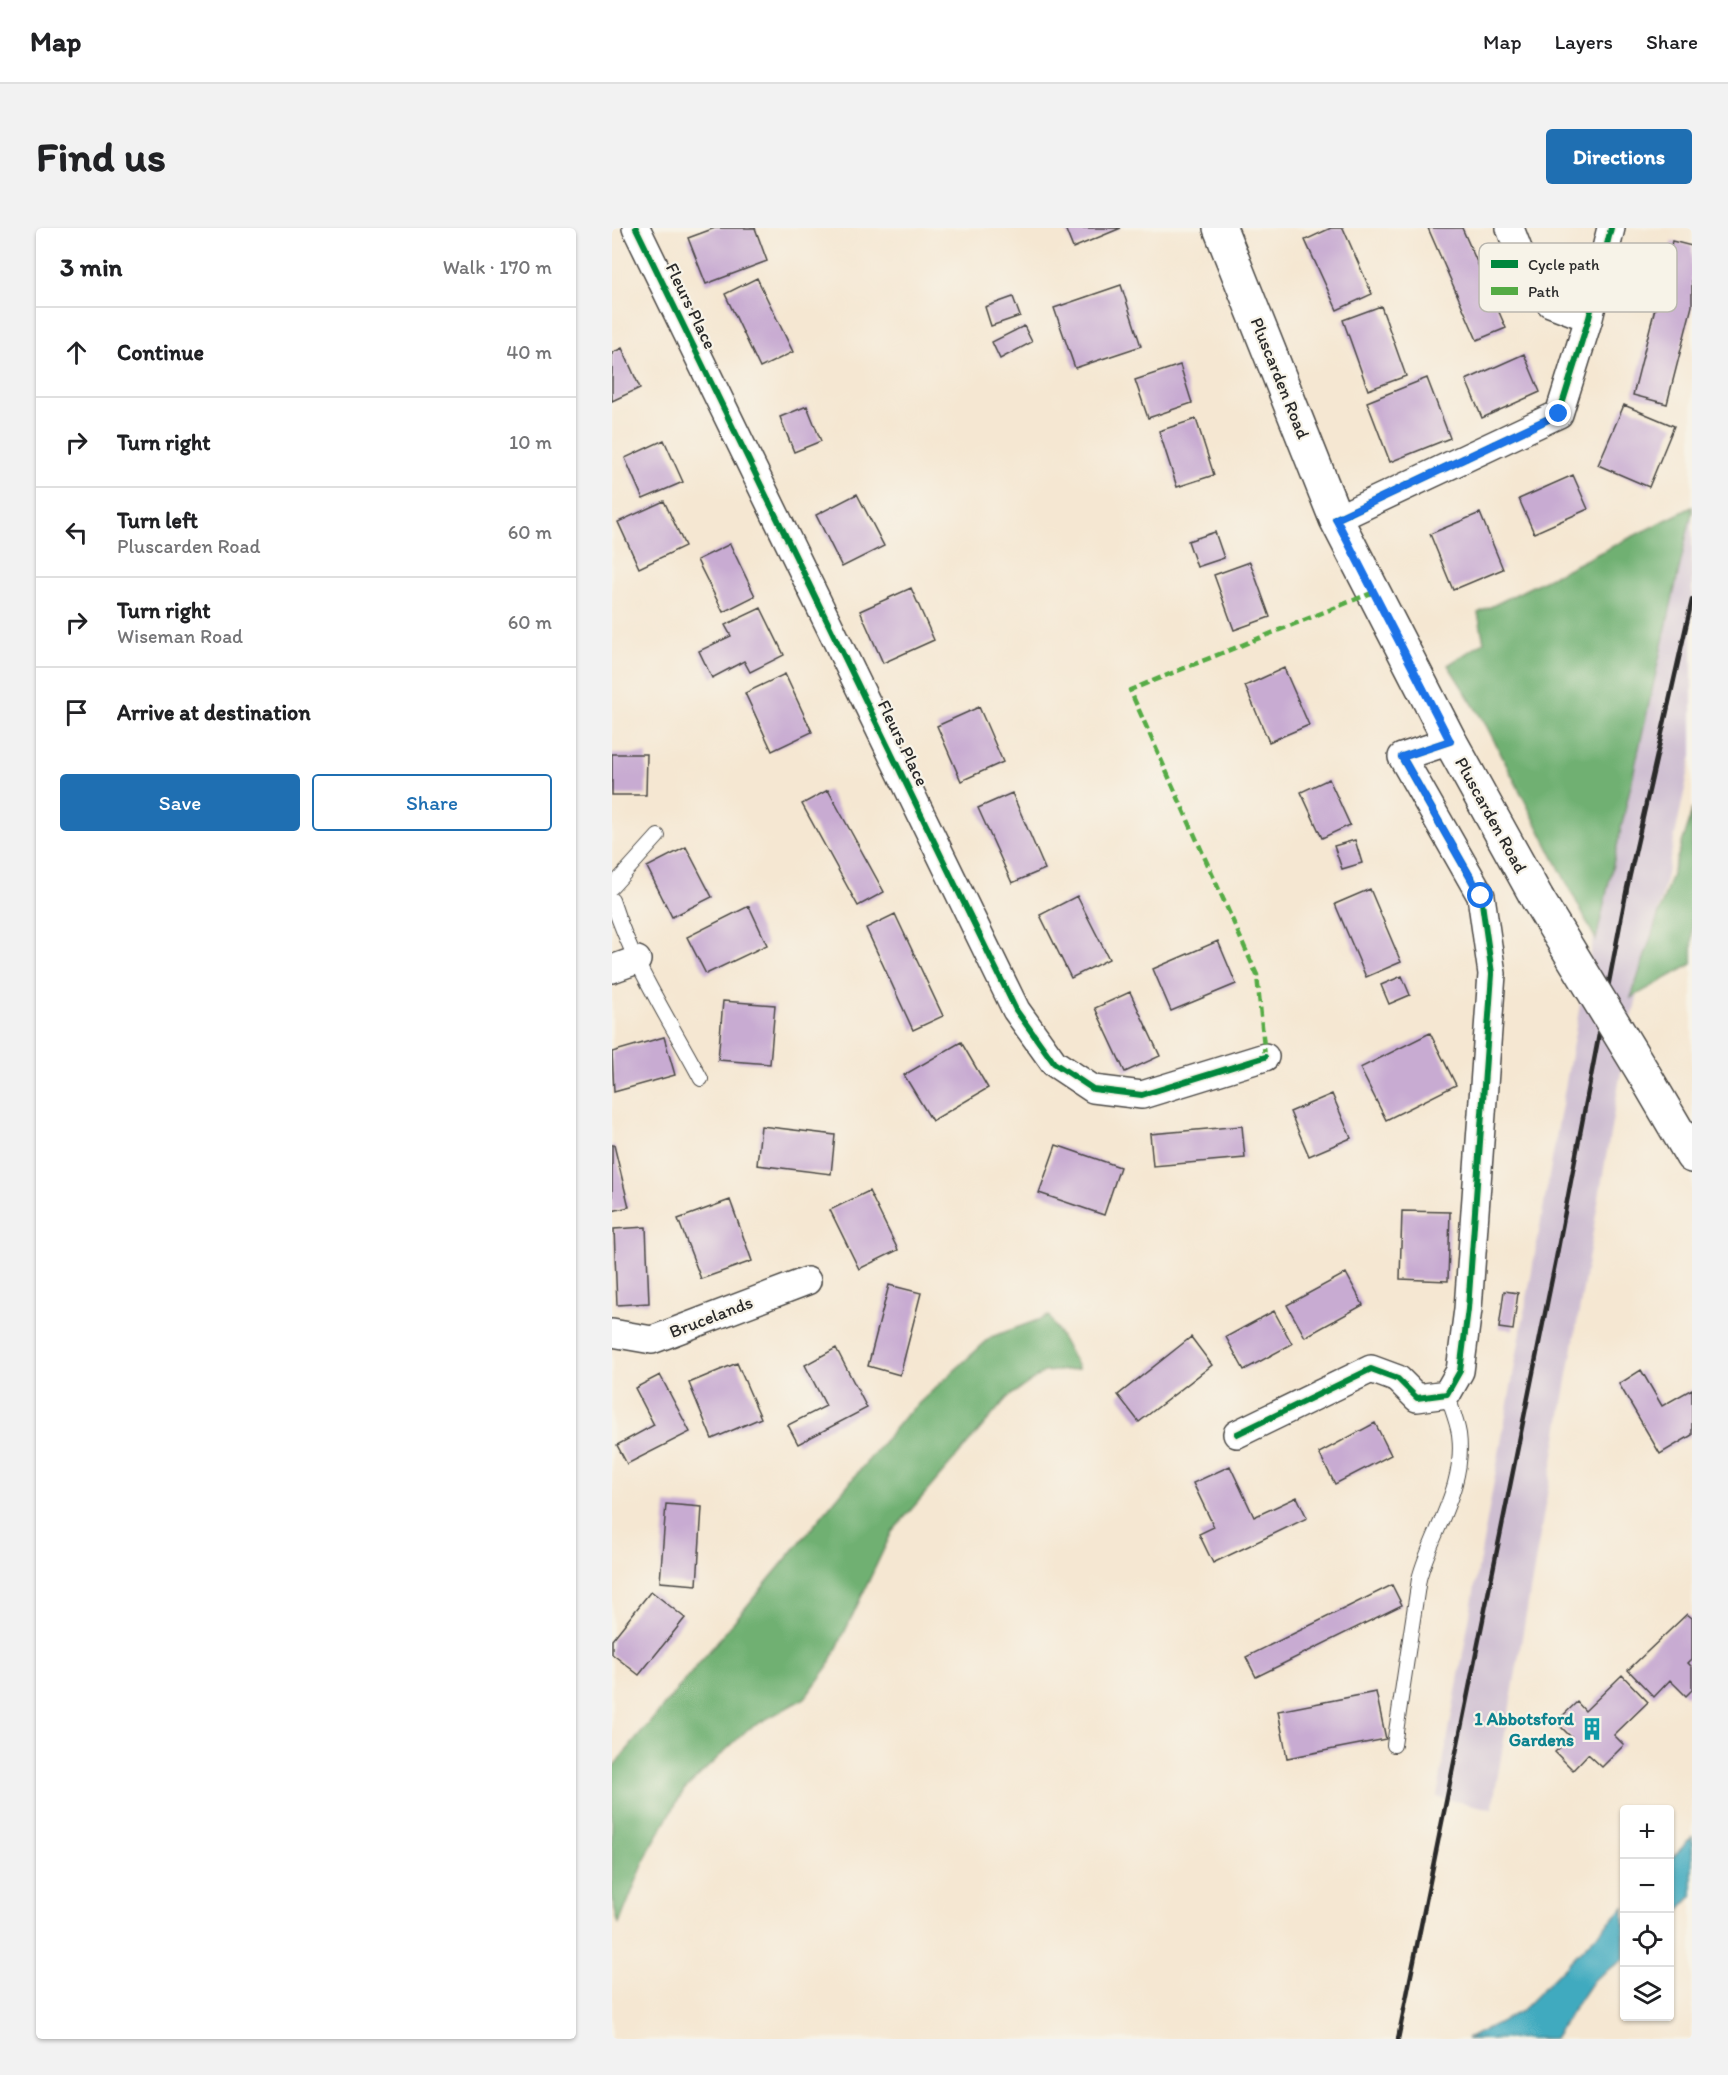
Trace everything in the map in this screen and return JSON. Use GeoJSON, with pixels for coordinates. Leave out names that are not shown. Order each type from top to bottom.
{"type":"FeatureCollection","features":[{"type":"Feature","properties":{"kind":"main road","name":"Pluscarden Road"},"geometry":{"type":"LineString","coordinates":[[1220,228],[1336,519],[1450,741],[1537,898],[1692,1156]]}},
{"type":"Feature","properties":{"kind":"street","name":"Fleurs Place"},"geometry":{"type":"LineString","coordinates":[[636,228],[1016,1010],[1054,1063],[1092,1089],[1142,1095],[1265,1057]]}},
{"type":"Feature","properties":{"kind":"street"},"geometry":{"type":"LineString","coordinates":[[1510,228],[1516,243]]}},
{"type":"Feature","properties":{"kind":"street"},"geometry":{"type":"LineString","coordinates":[[1607,243],[1611,228]]}},
{"type":"Feature","properties":{"kind":"street"},"geometry":{"type":"LineString","coordinates":[[1573,312],[1589,318]]}},
{"type":"Feature","properties":{"kind":"street"},"geometry":{"type":"LineString","coordinates":[[1336,519],[1559,414],[1590,312]]}},
{"type":"Feature","properties":{"kind":"street"},"geometry":{"type":"LineString","coordinates":[[1237,1434],[1371,1369],[1398,1378],[1417,1398],[1447,1394],[1461,1371],[1468,1309],[1491,974],[1481,896],[1402,757],[1450,741]]}},
{"type":"Feature","properties":{"kind":"street","name":"Brucelands"},"geometry":{"type":"LineString","coordinates":[[612,1333],[652,1340],[807,1281]]}},
{"type":"Feature","properties":{"kind":"lane"},"geometry":{"type":"LineString","coordinates":[[612,887],[658,836]]}},
{"type":"Feature","properties":{"kind":"lane"},"geometry":{"type":"LineString","coordinates":[[612,900],[620,925],[625,965],[701,1079]]}},
{"type":"Feature","properties":{"kind":"lane"},"geometry":{"type":"LineString","coordinates":[[1394,1745],[1419,1580],[1426,1555],[1453,1494],[1459,1468],[1459,1434],[1447,1394]]}},
{"type":"Feature","properties":{"kind":"shaded area"},"geometry":{"type":"Polygon","coordinates":[[[1692,512],[1692,755],[1665,883],[1626,1043],[1492,1809],[1437,1797],[1585,977],[1692,512]]]}},
{"type":"Feature","properties":{"kind":"green space"},"geometry":{"type":"Polygon","coordinates":[[[1692,507],[1596,940],[1486,725],[1448,665],[1484,642],[1478,613],[1692,507]]]}},
{"type":"Feature","properties":{"kind":"green space"},"geometry":{"type":"Polygon","coordinates":[[[1692,809],[1692,964],[1631,998],[1689,822],[1692,809]]]}},
{"type":"Feature","properties":{"kind":"green space"},"geometry":{"type":"Polygon","coordinates":[[[1049,1316],[1079,1369],[1044,1372],[1007,1398],[892,1532],[828,1667],[805,1698],[748,1729],[684,1790],[649,1850],[619,1924],[612,1900],[612,1768],[905,1416],[991,1337],[1049,1316]]]}},
{"type":"Feature","properties":{"kind":"water"},"geometry":{"type":"Polygon","coordinates":[[[1692,1837],[1692,1896],[1674,1916],[1674,1859],[1674,1856],[1692,1837]]]}},
{"type":"Feature","properties":{"kind":"water"},"geometry":{"type":"Polygon","coordinates":[[[1620,1911],[1620,1962],[1593,1980],[1554,2038],[1467,2039],[1521,2011],[1620,1911]]]}},
{"type":"Feature","properties":{"kind":"building"},"geometry":{"type":"Polygon","coordinates":[[[715,228],[755,228],[767,261],[706,284],[688,238],[715,228]]]}},
{"type":"Feature","properties":{"kind":"building"},"geometry":{"type":"Polygon","coordinates":[[[1065,228],[1121,228],[1073,248],[1065,228]]]}},
{"type":"Feature","properties":{"kind":"building"},"geometry":{"type":"Polygon","coordinates":[[[1331,228],[1343,228],[1372,294],[1337,310],[1305,240],[1331,228]]]}},
{"type":"Feature","properties":{"kind":"building"},"geometry":{"type":"Polygon","coordinates":[[[1428,228],[1462,228],[1479,267],[1479,312],[1499,312],[1506,328],[1477,340],[1428,228]]]}},
{"type":"Feature","properties":{"kind":"building"},"geometry":{"type":"Polygon","coordinates":[[[1672,241],[1692,246],[1692,306],[1667,404],[1633,395],[1654,312],[1677,312],[1677,243],[1671,243],[1672,241]]]}},
{"type":"Feature","properties":{"kind":"building"},"geometry":{"type":"Polygon","coordinates":[[[757,278],[793,352],[760,368],[725,294],[757,278]]]}},
{"type":"Feature","properties":{"kind":"building"},"geometry":{"type":"Polygon","coordinates":[[[1121,285],[1141,346],[1075,368],[1054,308],[1121,285]]]}},
{"type":"Feature","properties":{"kind":"building"},"geometry":{"type":"Polygon","coordinates":[[[1013,297],[1020,316],[991,326],[985,307],[1013,297]]]}},
{"type":"Feature","properties":{"kind":"building"},"geometry":{"type":"Polygon","coordinates":[[[1381,306],[1406,376],[1368,390],[1343,320],[1381,306]]]}},
{"type":"Feature","properties":{"kind":"building"},"geometry":{"type":"Polygon","coordinates":[[[1024,326],[1032,342],[1000,359],[992,342],[1024,326]]]}},
{"type":"Feature","properties":{"kind":"building"},"geometry":{"type":"Polygon","coordinates":[[[622,348],[640,388],[612,401],[612,353],[622,348]]]}},
{"type":"Feature","properties":{"kind":"building"},"geometry":{"type":"Polygon","coordinates":[[[1524,354],[1540,392],[1482,418],[1466,380],[1524,354]]]}},
{"type":"Feature","properties":{"kind":"building"},"geometry":{"type":"Polygon","coordinates":[[[1180,365],[1192,403],[1148,418],[1135,380],[1180,365]]]}},
{"type":"Feature","properties":{"kind":"building"},"geometry":{"type":"Polygon","coordinates":[[[1427,378],[1450,438],[1390,462],[1367,402],[1427,378]]]}},
{"type":"Feature","properties":{"kind":"building"},"geometry":{"type":"Polygon","coordinates":[[[1624,405],[1674,426],[1649,487],[1598,465],[1624,405]]]}},
{"type":"Feature","properties":{"kind":"building"},"geometry":{"type":"Polygon","coordinates":[[[807,406],[821,441],[794,452],[780,417],[807,406]]]}},
{"type":"Feature","properties":{"kind":"building"},"geometry":{"type":"Polygon","coordinates":[[[1196,419],[1214,475],[1177,487],[1159,431],[1196,419]]]}},
{"type":"Feature","properties":{"kind":"building"},"geometry":{"type":"Polygon","coordinates":[[[664,440],[683,482],[643,499],[625,458],[664,440]]]}},
{"type":"Feature","properties":{"kind":"building"},"geometry":{"type":"Polygon","coordinates":[[[1573,475],[1588,509],[1534,533],[1519,499],[1573,475]]]}},
{"type":"Feature","properties":{"kind":"building"},"geometry":{"type":"Polygon","coordinates":[[[857,494],[884,546],[842,567],[816,515],[857,494]]]}},
{"type":"Feature","properties":{"kind":"building"},"geometry":{"type":"Polygon","coordinates":[[[664,501],[685,546],[639,568],[618,522],[664,501]]]}},
{"type":"Feature","properties":{"kind":"building"},"geometry":{"type":"Polygon","coordinates":[[[1480,513],[1503,569],[1453,590],[1430,534],[1480,513]]]}},
{"type":"Feature","properties":{"kind":"building"},"geometry":{"type":"Polygon","coordinates":[[[1215,532],[1224,558],[1197,567],[1188,541],[1215,532]]]}},
{"type":"Feature","properties":{"kind":"building"},"geometry":{"type":"Polygon","coordinates":[[[730,544],[755,596],[723,612],[697,560],[730,544]]]}},
{"type":"Feature","properties":{"kind":"building"},"geometry":{"type":"Polygon","coordinates":[[[1250,562],[1270,617],[1234,630],[1214,575],[1250,562]]]}},
{"type":"Feature","properties":{"kind":"building"},"geometry":{"type":"Polygon","coordinates":[[[911,588],[934,640],[883,663],[860,611],[911,588]]]}},
{"type":"Feature","properties":{"kind":"building"},"geometry":{"type":"Polygon","coordinates":[[[761,608],[784,655],[750,672],[744,661],[712,678],[699,651],[731,636],[725,625],[761,608]]]}},
{"type":"Feature","properties":{"kind":"building"},"geometry":{"type":"Polygon","coordinates":[[[1284,668],[1309,725],[1269,742],[1245,686],[1284,668]]]}},
{"type":"Feature","properties":{"kind":"building"},"geometry":{"type":"Polygon","coordinates":[[[785,674],[812,732],[772,751],[745,693],[785,674]]]}},
{"type":"Feature","properties":{"kind":"building"},"geometry":{"type":"Polygon","coordinates":[[[979,707],[1003,762],[961,781],[937,726],[979,707]]]}},
{"type":"Feature","properties":{"kind":"building"},"geometry":{"type":"Polygon","coordinates":[[[612,754],[647,754],[646,795],[612,795],[612,754]]]}},
{"type":"Feature","properties":{"kind":"building"},"geometry":{"type":"Polygon","coordinates":[[[1329,779],[1350,825],[1322,838],[1301,792],[1329,779]]]}},
{"type":"Feature","properties":{"kind":"building"},"geometry":{"type":"Polygon","coordinates":[[[828,790],[884,892],[858,906],[802,804],[828,790]]]}},
{"type":"Feature","properties":{"kind":"building"},"geometry":{"type":"Polygon","coordinates":[[[1012,793],[1045,869],[1012,883],[978,808],[1012,793]]]}},
{"type":"Feature","properties":{"kind":"building"},"geometry":{"type":"Polygon","coordinates":[[[1355,840],[1362,863],[1342,869],[1334,846],[1355,840]]]}},
{"type":"Feature","properties":{"kind":"building"},"geometry":{"type":"Polygon","coordinates":[[[686,847],[712,897],[672,917],[647,867],[686,847]]]}},
{"type":"Feature","properties":{"kind":"building"},"geometry":{"type":"Polygon","coordinates":[[[1370,889],[1401,962],[1366,977],[1335,904],[1370,889]]]}},
{"type":"Feature","properties":{"kind":"building"},"geometry":{"type":"Polygon","coordinates":[[[1077,896],[1109,959],[1071,978],[1040,915],[1077,896]]]}},
{"type":"Feature","properties":{"kind":"building"},"geometry":{"type":"Polygon","coordinates":[[[749,906],[767,945],[706,974],[687,937],[749,906]]]}},
{"type":"Feature","properties":{"kind":"building"},"geometry":{"type":"Polygon","coordinates":[[[895,914],[943,1016],[913,1030],[866,928],[895,914]]]}},
{"type":"Feature","properties":{"kind":"building"},"geometry":{"type":"Polygon","coordinates":[[[1218,941],[1236,984],[1171,1011],[1153,969],[1218,941]]]}},
{"type":"Feature","properties":{"kind":"building"},"geometry":{"type":"Polygon","coordinates":[[[1402,976],[1410,995],[1389,1004],[1381,985],[1402,976]]]}},
{"type":"Feature","properties":{"kind":"building"},"geometry":{"type":"Polygon","coordinates":[[[1130,992],[1160,1056],[1125,1072],[1095,1008],[1130,992]]]}},
{"type":"Feature","properties":{"kind":"building"},"geometry":{"type":"Polygon","coordinates":[[[723,1001],[775,1005],[770,1064],[718,1060],[723,1001]]]}},
{"type":"Feature","properties":{"kind":"building"},"geometry":{"type":"Polygon","coordinates":[[[1430,1033],[1456,1085],[1386,1120],[1360,1068],[1430,1033]]]}},
{"type":"Feature","properties":{"kind":"building"},"geometry":{"type":"Polygon","coordinates":[[[664,1037],[675,1075],[614,1092],[612,1052],[664,1037]]]}},
{"type":"Feature","properties":{"kind":"building"},"geometry":{"type":"Polygon","coordinates":[[[961,1042],[988,1088],[932,1121],[904,1075],[961,1042]]]}},
{"type":"Feature","properties":{"kind":"building"},"geometry":{"type":"Polygon","coordinates":[[[1332,1094],[1351,1138],[1309,1156],[1290,1112],[1332,1094]]]}},
{"type":"Feature","properties":{"kind":"building"},"geometry":{"type":"Polygon","coordinates":[[[761,1126],[835,1135],[831,1174],[757,1165],[761,1126]]]}},
{"type":"Feature","properties":{"kind":"building"},"geometry":{"type":"Polygon","coordinates":[[[1242,1126],[1245,1158],[1153,1166],[1150,1134],[1242,1126]]]}},
{"type":"Feature","properties":{"kind":"building"},"geometry":{"type":"Polygon","coordinates":[[[612,1145],[614,1145],[629,1207],[612,1211],[612,1145]]]}},
{"type":"Feature","properties":{"kind":"building"},"geometry":{"type":"Polygon","coordinates":[[[1056,1145],[1120,1167],[1104,1215],[1039,1193],[1056,1145]]]}},
{"type":"Feature","properties":{"kind":"building"},"geometry":{"type":"Polygon","coordinates":[[[869,1191],[898,1250],[859,1269],[830,1210],[869,1191]]]}},
{"type":"Feature","properties":{"kind":"building"},"geometry":{"type":"Polygon","coordinates":[[[730,1200],[752,1261],[701,1279],[678,1219],[730,1200]]]}},
{"type":"Feature","properties":{"kind":"building"},"geometry":{"type":"Polygon","coordinates":[[[1402,1211],[1450,1212],[1448,1281],[1400,1279],[1402,1211]]]}},
{"type":"Feature","properties":{"kind":"building"},"geometry":{"type":"Polygon","coordinates":[[[646,1227],[649,1303],[617,1305],[614,1229],[646,1227]]]}},
{"type":"Feature","properties":{"kind":"building"},"geometry":{"type":"Polygon","coordinates":[[[1346,1273],[1363,1305],[1305,1337],[1287,1305],[1346,1273]]]}},
{"type":"Feature","properties":{"kind":"building"},"geometry":{"type":"Polygon","coordinates":[[[889,1285],[921,1293],[900,1375],[868,1366],[889,1285]]]}},
{"type":"Feature","properties":{"kind":"building"},"geometry":{"type":"Polygon","coordinates":[[[1504,1291],[1518,1293],[1513,1330],[1499,1328],[1504,1291]]]}},
{"type":"Feature","properties":{"kind":"building"},"geometry":{"type":"Polygon","coordinates":[[[1274,1311],[1292,1344],[1244,1370],[1226,1337],[1274,1311]]]}},
{"type":"Feature","properties":{"kind":"building"},"geometry":{"type":"Polygon","coordinates":[[[1191,1337],[1212,1365],[1139,1422],[1118,1395],[1191,1337]]]}},
{"type":"Feature","properties":{"kind":"building"},"geometry":{"type":"Polygon","coordinates":[[[836,1348],[867,1408],[798,1444],[788,1425],[826,1406],[805,1365],[836,1348]]]}},
{"type":"Feature","properties":{"kind":"building"},"geometry":{"type":"Polygon","coordinates":[[[737,1363],[761,1418],[712,1439],[689,1383],[737,1363]]]}},
{"type":"Feature","properties":{"kind":"building"},"geometry":{"type":"Polygon","coordinates":[[[1641,1370],[1662,1406],[1692,1389],[1692,1435],[1660,1454],[1619,1384],[1641,1370]]]}},
{"type":"Feature","properties":{"kind":"building"},"geometry":{"type":"Polygon","coordinates":[[[660,1375],[690,1432],[627,1464],[617,1445],[654,1425],[635,1388],[660,1375]]]}},
{"type":"Feature","properties":{"kind":"building"},"geometry":{"type":"Polygon","coordinates":[[[1375,1423],[1391,1455],[1335,1484],[1319,1453],[1375,1423]]]}},
{"type":"Feature","properties":{"kind":"building"},"geometry":{"type":"Polygon","coordinates":[[[1230,1466],[1254,1517],[1297,1497],[1307,1518],[1213,1563],[1199,1534],[1214,1527],[1193,1483],[1230,1466]]]}},
{"type":"Feature","properties":{"kind":"building"},"geometry":{"type":"Polygon","coordinates":[[[666,1504],[702,1507],[697,1585],[660,1582],[666,1504]]]}},
{"type":"Feature","properties":{"kind":"building"},"geometry":{"type":"Polygon","coordinates":[[[1392,1585],[1402,1605],[1256,1677],[1246,1657],[1392,1585]]]}},
{"type":"Feature","properties":{"kind":"building"},"geometry":{"type":"Polygon","coordinates":[[[651,1591],[685,1618],[639,1675],[612,1654],[612,1640],[651,1591]]]}},
{"type":"Feature","properties":{"kind":"building"},"geometry":{"type":"Polygon","coordinates":[[[1687,1614],[1692,1618],[1692,1659],[1688,1663],[1692,1667],[1692,1690],[1686,1696],[1670,1680],[1654,1697],[1628,1670],[1687,1614]]]}},
{"type":"Feature","properties":{"kind":"building","name":"1 Abbotsford Gardens"},"geometry":{"type":"Polygon","coordinates":[[[1622,1675],[1648,1702],[1614,1735],[1624,1745],[1602,1767],[1588,1754],[1573,1770],[1555,1752],[1571,1737],[1556,1722],[1577,1702],[1585,1711],[1622,1675]]]}},
{"type":"Feature","properties":{"kind":"building"},"geometry":{"type":"Polygon","coordinates":[[[1376,1692],[1386,1739],[1287,1758],[1278,1711],[1376,1692]]]}},
{"type":"Feature","properties":{"kind":"railway"},"geometry":{"type":"LineString","coordinates":[[1398,2039],[1556,1259],[1627,888],[1692,600]]}},
{"type":"Feature","properties":{"kind":"marked path"},"geometry":{"type":"LineString","coordinates":[[1265,1057],[1257,975],[1130,690],[1374,592]]}},
{"type":"Feature","properties":{"kind":"cycle path"},"geometry":{"type":"LineString","coordinates":[[636,228],[1016,1010],[1054,1063],[1093,1089],[1142,1095],[1265,1057]]}},
{"type":"Feature","properties":{"kind":"cycle path"},"geometry":{"type":"LineString","coordinates":[[1607,243],[1611,228]]}},
{"type":"Feature","properties":{"kind":"cycle path"},"geometry":{"type":"LineString","coordinates":[[1336,519],[1559,414],[1590,312]]}},
{"type":"Feature","properties":{"kind":"cycle path"},"geometry":{"type":"LineString","coordinates":[[1237,1434],[1371,1369],[1398,1379],[1417,1398],[1447,1394],[1460,1371],[1468,1309],[1492,974],[1481,896],[1402,757],[1450,741]]}},
{"type":"Feature","properties":{"kind":"place","name":"1 Abbotsford Gardens"},"geometry":{"type":"Point","coordinates":[1592,1729]}},
{"type":"Feature","properties":{"kind":"route"},"geometry":{"type":"LineString","coordinates":[[1481,896],[1402,757],[1450,741],[1336,519],[1559,414]]}}]}
